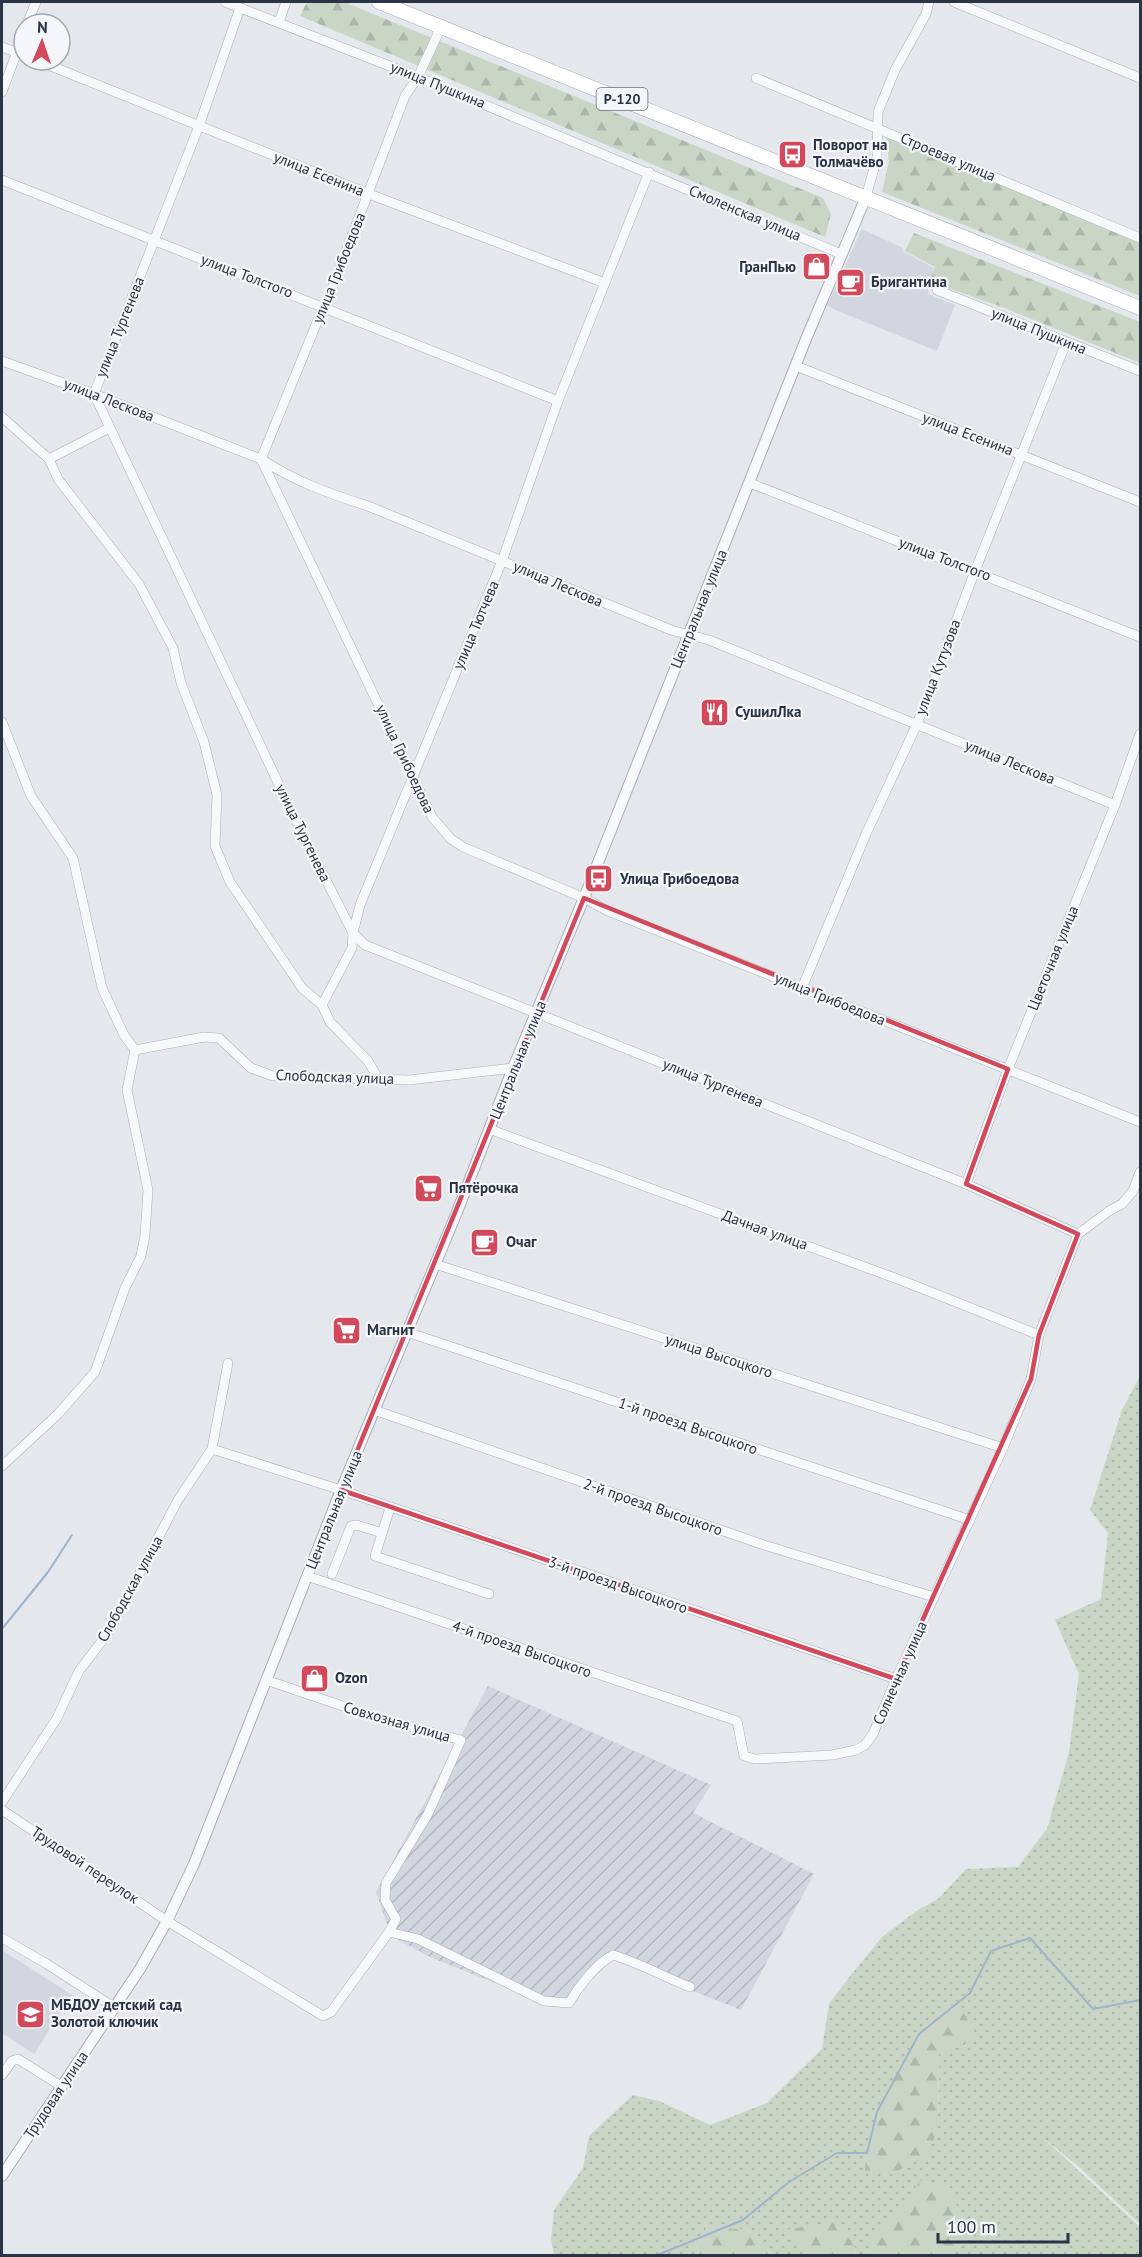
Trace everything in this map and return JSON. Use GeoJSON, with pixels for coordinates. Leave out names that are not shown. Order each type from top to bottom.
{"type":"FeatureCollection","features":[{"type":"Feature","properties":{"kind":"main road","name":"Р-120"},"geometry":{"type":"LineString","coordinates":[[379,2],[1140,308]]}},
{"type":"Feature","properties":{"kind":"street","name":"улица Пушкина"},"geometry":{"type":"LineString","coordinates":[[225,2],[418,77],[649,172]]}},
{"type":"Feature","properties":{"kind":"street"},"geometry":{"type":"LineString","coordinates":[[279,22],[286,2]]}},
{"type":"Feature","properties":{"kind":"street"},"geometry":{"type":"LineString","coordinates":[[866,197],[878,158],[878,112],[895,70],[926,14],[929,2]]}},
{"type":"Feature","properties":{"kind":"street"},"geometry":{"type":"LineString","coordinates":[[954,2],[1140,78]]}},
{"type":"Feature","properties":{"kind":"street","name":"улица Тургенева"},"geometry":{"type":"LineString","coordinates":[[240,8],[199,126],[94,394],[300,829],[353,933],[365,945],[966,1184],[1078,1234]]}},
{"type":"Feature","properties":{"kind":"street","name":"улица Грибоедова"},"geometry":{"type":"LineString","coordinates":[[441,27],[418,77],[405,96],[325,307],[261,459],[432,817],[451,839],[462,847],[608,910],[1140,1122]]}},
{"type":"Feature","properties":{"kind":"street"},"geometry":{"type":"LineString","coordinates":[[2,92],[12,71]]}},
{"type":"Feature","properties":{"kind":"street","name":"улица Есенина"},"geometry":{"type":"LineString","coordinates":[[66,72],[369,194],[605,283]]}},
{"type":"Feature","properties":{"kind":"street","name":"Строевая улица"},"geometry":{"type":"LineString","coordinates":[[756,78],[1140,238]]}},
{"type":"Feature","properties":{"kind":"street","name":"Смоленская улица"},"geometry":{"type":"LineString","coordinates":[[649,172],[842,254]]}},
{"type":"Feature","properties":{"kind":"street","name":"улица Тютчева"},"geometry":{"type":"LineString","coordinates":[[322,1005],[352,948],[360,905],[502,561],[558,401],[649,172]]}},
{"type":"Feature","properties":{"kind":"street","name":"улица Толстого"},"geometry":{"type":"LineString","coordinates":[[2,180],[558,401]]}},
{"type":"Feature","properties":{"kind":"street","name":"Центральная улица"},"geometry":{"type":"LineString","coordinates":[[167,1921],[194,1864],[341,1490],[584,898],[796,366],[866,197]]}},
{"type":"Feature","properties":{"kind":"street","name":"улица Пушкина"},"geometry":{"type":"LineString","coordinates":[[937,290],[1140,371]]}},
{"type":"Feature","properties":{"kind":"street","name":"улица Кутузова"},"geometry":{"type":"LineString","coordinates":[[802,988],[866,834],[917,723],[1066,343]]}},
{"type":"Feature","properties":{"kind":"street","name":"улица Лескова"},"geometry":{"type":"LineString","coordinates":[[2,361],[261,459],[284,474],[327,493],[368,506],[610,606],[688,635],[709,640],[1115,805]]}},
{"type":"Feature","properties":{"kind":"street","name":"улица Есенина"},"geometry":{"type":"LineString","coordinates":[[796,366],[1140,502]]}},
{"type":"Feature","properties":{"kind":"street"},"geometry":{"type":"LineString","coordinates":[[2,417],[49,459],[58,479],[139,584],[173,648],[181,683],[204,742],[217,795],[215,846],[230,882],[302,988],[322,1005],[330,1022],[368,1061],[378,1078]]}},
{"type":"Feature","properties":{"kind":"street"},"geometry":{"type":"LineString","coordinates":[[49,459],[109,428]]}},
{"type":"Feature","properties":{"kind":"street","name":"улица Толстого"},"geometry":{"type":"LineString","coordinates":[[750,483],[1140,637]]}},
{"type":"Feature","properties":{"kind":"street"},"geometry":{"type":"LineString","coordinates":[[2,722],[31,796],[73,858],[102,988],[124,1035],[135,1050],[127,1090],[148,1190],[141,1256],[126,1288],[95,1372],[58,1414],[2,1466]]}},
{"type":"Feature","properties":{"kind":"street","name":"Цветочная улица"},"geometry":{"type":"LineString","coordinates":[[966,1184],[1008,1069],[1115,805],[1140,734]]}},
{"type":"Feature","properties":{"kind":"street","name":"Слободская улица"},"geometry":{"type":"LineString","coordinates":[[135,1050],[204,1037],[219,1038],[251,1068],[273,1076],[409,1080],[513,1068]]}},
{"type":"Feature","properties":{"kind":"street","name":"Дачная улица"},"geometry":{"type":"LineString","coordinates":[[489,1129],[903,1281],[1039,1335]]}},
{"type":"Feature","properties":{"kind":"street"},"geometry":{"type":"LineString","coordinates":[[1003,1448],[1031,1379],[1039,1335],[1078,1234],[1122,1204],[1133,1191],[1140,1172]]}},
{"type":"Feature","properties":{"kind":"street","name":"улица Высоцкого"},"geometry":{"type":"LineString","coordinates":[[435,1264],[1003,1448]]}},
{"type":"Feature","properties":{"kind":"street","name":"1-й проезд Высоцкого"},"geometry":{"type":"LineString","coordinates":[[407,1332],[970,1520]]}},
{"type":"Feature","properties":{"kind":"street","name":"Слободская улица"},"geometry":{"type":"LineString","coordinates":[[2,1802],[57,1718],[79,1671],[108,1633],[178,1500],[212,1449],[228,1363]]}},
{"type":"Feature","properties":{"kind":"street","name":"2-й проезд Высоцкого"},"geometry":{"type":"LineString","coordinates":[[374,1410],[764,1545],[934,1597]]}},
{"type":"Feature","properties":{"kind":"street","name":"Солнечная улица"},"geometry":{"type":"LineString","coordinates":[[744,1756],[755,1759],[832,1755],[856,1750],[865,1745],[873,1734],[896,1679],[1003,1448]]}},
{"type":"Feature","properties":{"kind":"street","name":"3-й проезд Высоцкого"},"geometry":{"type":"LineString","coordinates":[[212,1449],[341,1490],[896,1679]]}},
{"type":"Feature","properties":{"kind":"street"},"geometry":{"type":"LineString","coordinates":[[390,1508],[375,1556],[489,1594]]}},
{"type":"Feature","properties":{"kind":"street"},"geometry":{"type":"LineString","coordinates":[[332,1574],[351,1526],[357,1524],[382,1533]]}},
{"type":"Feature","properties":{"kind":"street","name":"4-й проезд Высоцкого"},"geometry":{"type":"LineString","coordinates":[[307,1576],[736,1722],[744,1756]]}},
{"type":"Feature","properties":{"kind":"street","name":"Совхозная улица"},"geometry":{"type":"LineString","coordinates":[[266,1680],[378,1718],[461,1740],[428,1814],[386,1883],[385,1900],[396,1919],[389,1932]]}},
{"type":"Feature","properties":{"kind":"street","name":"Трудовой переулок"},"geometry":{"type":"LineString","coordinates":[[2,1810],[167,1921]]}},
{"type":"Feature","properties":{"kind":"street"},"geometry":{"type":"LineString","coordinates":[[167,1921],[323,2016],[331,2012],[389,1932],[418,1939],[543,2001],[569,2003],[581,1983],[604,1960],[613,1955],[633,1961],[690,1987]]}},
{"type":"Feature","properties":{"kind":"street","name":"Трудовая улица"},"geometry":{"type":"LineString","coordinates":[[2,2175],[115,2008],[167,1921]]}},
{"type":"Feature","properties":{"kind":"street"},"geometry":{"type":"LineString","coordinates":[[2,1938],[115,2008]]}},
{"type":"Feature","properties":{"kind":"street"},"geometry":{"type":"LineString","coordinates":[[2,2075],[12,2061],[24,2060],[62,2086]]}},
{"type":"Feature","properties":{"kind":"highlighted area"},"geometry":{"type":"Polygon","coordinates":[[[584,898],[1008,1069],[966,1184],[1078,1234],[1039,1335],[1031,1379],[896,1679],[341,1490],[584,898]]]}},
{"type":"Feature","properties":{"kind":"shaded area"},"geometry":{"type":"Polygon","coordinates":[[[862,229],[903,248],[904,252],[934,268],[929,279],[928,294],[955,305],[937,351],[827,305],[862,229]]]}},
{"type":"Feature","properties":{"kind":"shaded area"},"geometry":{"type":"Polygon","coordinates":[[[488,1686],[711,1785],[693,1813],[814,1874],[741,2010],[612,1959],[569,2003],[550,2005],[432,1958],[391,1936],[376,1892],[488,1686]]]}},
{"type":"Feature","properties":{"kind":"shaded area","name":"МБДОУ детский сад Золотой ключик"},"geometry":{"type":"Polygon","coordinates":[[[2,1950],[72,1995],[34,2054],[2,2033],[2,1950]]]}},
{"type":"Feature","properties":{"kind":"green space"},"geometry":{"type":"Polygon","coordinates":[[[307,2],[344,2],[823,198],[831,214],[825,237],[300,16],[307,2]]]}},
{"type":"Feature","properties":{"kind":"green space"},"geometry":{"type":"Polygon","coordinates":[[[886,133],[1140,243],[1140,296],[882,192],[889,161],[886,133]]]}},
{"type":"Feature","properties":{"kind":"green space"},"geometry":{"type":"Polygon","coordinates":[[[914,233],[1140,322],[1140,363],[1002,307],[945,287],[930,279],[935,267],[905,251],[914,233]]]}},
{"type":"Feature","properties":{"kind":"green space"},"geometry":{"type":"Polygon","coordinates":[[[1140,1376],[1140,2224],[1078,2166],[1043,2138],[1140,2227],[1140,2255],[950,2255],[974,2234],[871,2243],[872,2255],[855,2255],[856,2249],[785,2230],[810,2255],[773,2255],[747,2230],[707,2226],[693,2255],[554,2256],[551,2238],[554,2210],[583,2168],[589,2136],[633,2095],[659,2101],[710,2125],[767,2103],[822,2049],[829,2004],[882,1937],[918,1910],[938,1899],[966,1869],[1018,1867],[1047,1829],[1069,1752],[1079,1674],[1055,1620],[1101,1599],[1108,1533],[1090,1510],[1122,1410],[1140,1376]],[[919,2034],[892,2083],[877,2117],[867,2153],[866,2171],[938,2129],[939,2054],[919,2034]]]}},
{"type":"Feature","properties":{"kind":"green space"},"geometry":{"type":"Polygon","coordinates":[[[956,2000],[979,2039],[939,2054],[938,2129],[926,2157],[891,2174],[865,2171],[877,2112],[919,2034],[956,2000]]]}},
{"type":"Feature","properties":{"kind":"green space"},"geometry":{"type":"Polygon","coordinates":[[[922,2179],[946,2186],[974,2234],[950,2255],[872,2255],[870,2243],[922,2179]]]}},
{"type":"Feature","properties":{"kind":"green space"},"geometry":{"type":"Polygon","coordinates":[[[838,2221],[856,2249],[855,2255],[810,2255],[784,2230],[838,2221]]]}},
{"type":"Feature","properties":{"kind":"green space"},"geometry":{"type":"Polygon","coordinates":[[[707,2226],[747,2230],[773,2255],[693,2255],[707,2226]]]}},
{"type":"Feature","properties":{"kind":"waterway"},"geometry":{"type":"LineString","coordinates":[[2,1629],[48,1572],[72,1535]]}},
{"type":"Feature","properties":{"kind":"waterway"},"geometry":{"type":"LineString","coordinates":[[655,2256],[743,2220],[789,2182],[837,2153],[867,2153],[877,2112],[919,2034],[970,1993],[991,1951],[1030,1938],[1093,2009],[1140,2000]]}},
{"type":"Feature","properties":{"kind":"place","name":"Поворот на Толмачёво"},"geometry":{"type":"Point","coordinates":[792,154]}},
{"type":"Feature","properties":{"kind":"place","name":"ГранПью"},"geometry":{"type":"Point","coordinates":[817,267]}},
{"type":"Feature","properties":{"kind":"place","name":"Бригантина"},"geometry":{"type":"Point","coordinates":[850,282]}},
{"type":"Feature","properties":{"kind":"place","name":"СушилЛка"},"geometry":{"type":"Point","coordinates":[714,712]}},
{"type":"Feature","properties":{"kind":"place","name":"Улица Грибоедова"},"geometry":{"type":"Point","coordinates":[599,879]}},
{"type":"Feature","properties":{"kind":"place","name":"Пятёрочка"},"geometry":{"type":"Point","coordinates":[428,1188]}},
{"type":"Feature","properties":{"kind":"place","name":"Очаг"},"geometry":{"type":"Point","coordinates":[485,1242]}},
{"type":"Feature","properties":{"kind":"place","name":"Магнит"},"geometry":{"type":"Point","coordinates":[346,1330]}},
{"type":"Feature","properties":{"kind":"place","name":"Ozon"},"geometry":{"type":"Point","coordinates":[314,1678]}},
{"type":"Feature","properties":{"kind":"place","name":"МБДОУ детский сад Золотой ключик"},"geometry":{"type":"Point","coordinates":[30,2014]}}]}
